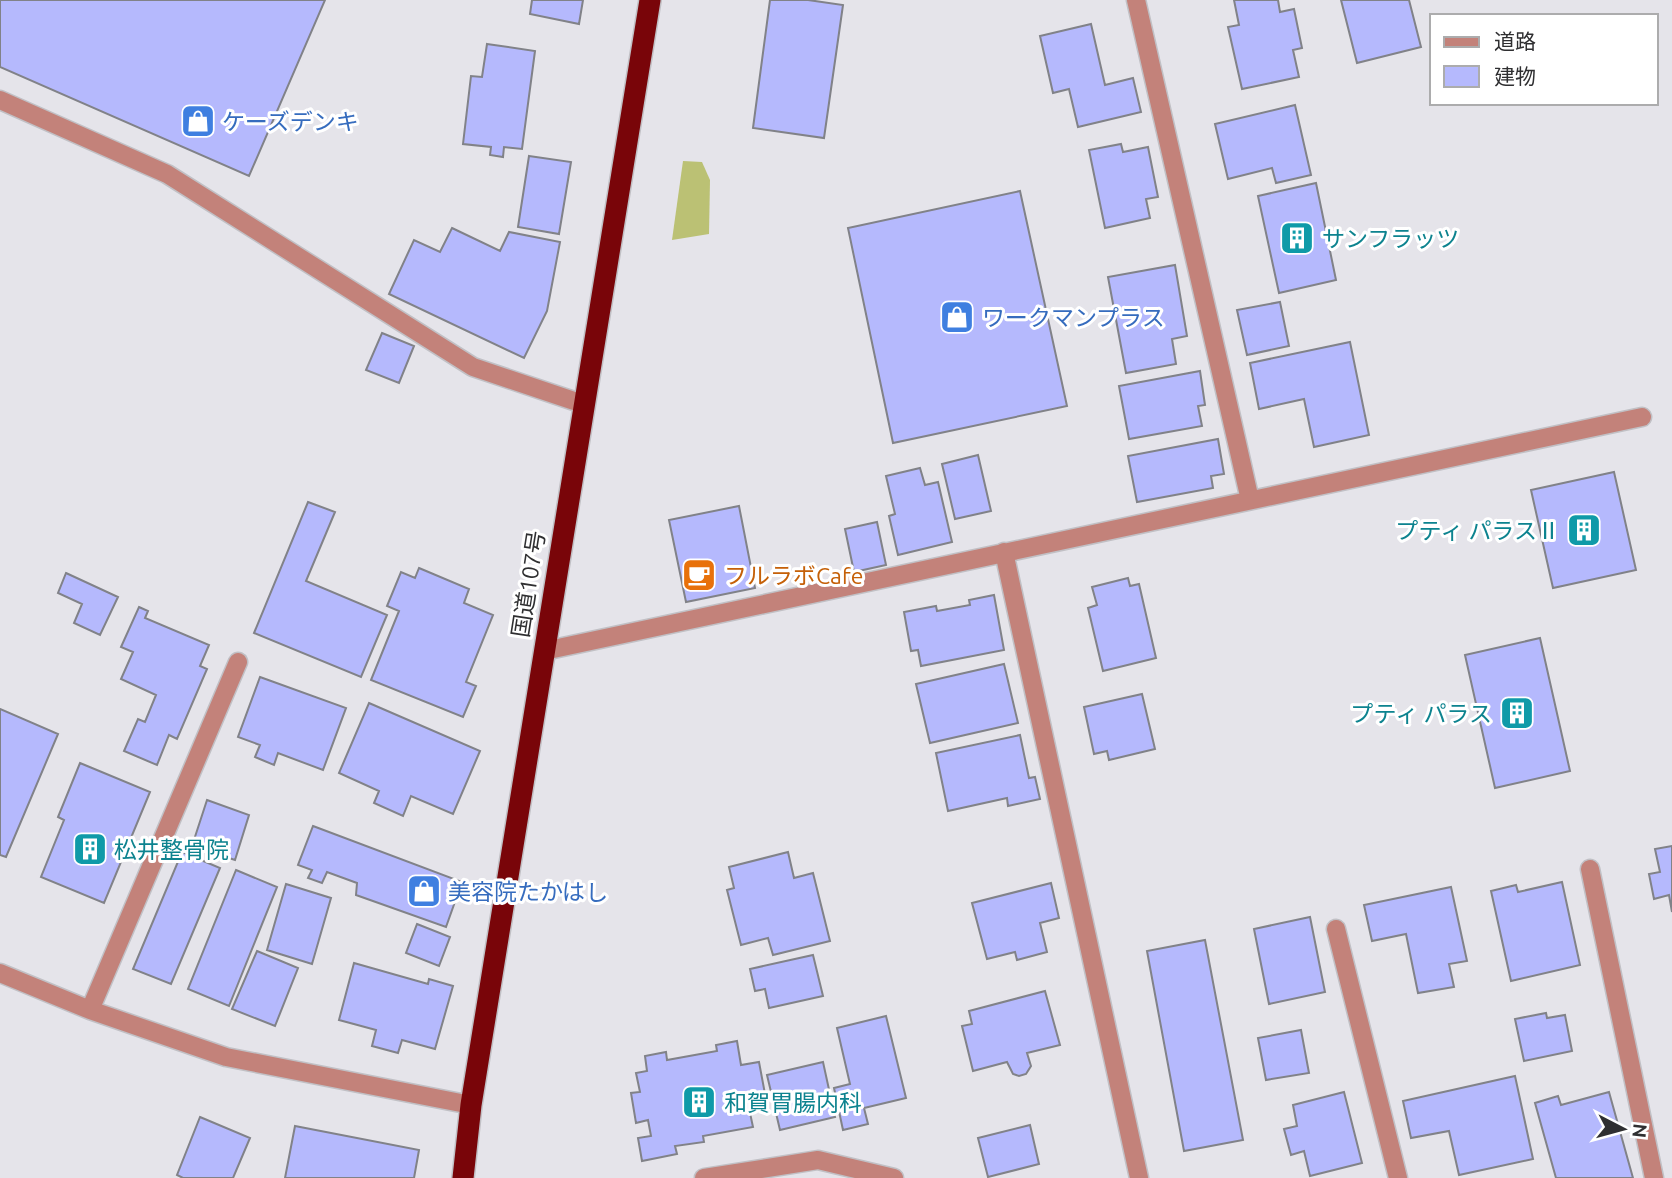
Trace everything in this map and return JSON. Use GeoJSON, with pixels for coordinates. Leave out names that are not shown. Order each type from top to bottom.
{"type":"FeatureCollection","features":[{"type":"Feature","properties":{"kind":"highway","name":"国道107号"},"geometry":{"type":"LineString","coordinates":[[463,1178],[471,1105],[650,0]]}},
{"type":"Feature","properties":{"kind":"street"},"geometry":{"type":"LineString","coordinates":[[1136,0],[1250,500]]}},
{"type":"Feature","properties":{"kind":"street"},"geometry":{"type":"LineString","coordinates":[[0,100],[167,173],[473,367],[583,404]]}},
{"type":"Feature","properties":{"kind":"street"},"geometry":{"type":"LineString","coordinates":[[544,651],[1642,417]]}},
{"type":"Feature","properties":{"kind":"street"},"geometry":{"type":"LineString","coordinates":[[1004,552],[1139,1178]]}},
{"type":"Feature","properties":{"kind":"street"},"geometry":{"type":"LineString","coordinates":[[90,1010],[238,662]]}},
{"type":"Feature","properties":{"kind":"street"},"geometry":{"type":"LineString","coordinates":[[1590,869],[1654,1178]]}},
{"type":"Feature","properties":{"kind":"street"},"geometry":{"type":"LineString","coordinates":[[1336,929],[1398,1178]]}},
{"type":"Feature","properties":{"kind":"street"},"geometry":{"type":"LineString","coordinates":[[0,973],[90,1010],[226,1057],[471,1105]]}},
{"type":"Feature","properties":{"kind":"street"},"geometry":{"type":"LineString","coordinates":[[704,1178],[818,1160],[894,1178]]}},
{"type":"Feature","properties":{"kind":"green space"},"geometry":{"type":"Polygon","coordinates":[[[683,161],[702,162],[710,180],[709,234],[672,240],[683,161]]]}},
{"type":"Feature","properties":{"kind":"building","name":"ケーズデンキ"},"geometry":{"type":"Polygon","coordinates":[[[0,0],[325,0],[249,176],[0,67],[0,0]]]}},
{"type":"Feature","properties":{"kind":"building"},"geometry":{"type":"Polygon","coordinates":[[[532,0],[583,0],[579,24],[530,14],[532,0]]]}},
{"type":"Feature","properties":{"kind":"building"},"geometry":{"type":"Polygon","coordinates":[[[770,0],[808,0],[843,5],[824,138],[753,128],[770,0]]]}},
{"type":"Feature","properties":{"kind":"building"},"geometry":{"type":"Polygon","coordinates":[[[1234,0],[1278,0],[1280,12],[1294,9],[1302,48],[1293,50],[1299,77],[1242,89],[1228,27],[1239,25],[1234,0]]]}},
{"type":"Feature","properties":{"kind":"building"},"geometry":{"type":"Polygon","coordinates":[[[1341,0],[1409,0],[1421,47],[1357,63],[1341,0]]]}},
{"type":"Feature","properties":{"kind":"building"},"geometry":{"type":"Polygon","coordinates":[[[1091,24],[1105,85],[1133,78],[1141,112],[1078,127],[1069,89],[1053,93],[1040,36],[1091,24]]]}},
{"type":"Feature","properties":{"kind":"building"},"geometry":{"type":"Polygon","coordinates":[[[487,44],[535,51],[522,149],[504,147],[503,157],[490,155],[491,147],[463,144],[471,76],[482,77],[487,44]]]}},
{"type":"Feature","properties":{"kind":"building"},"geometry":{"type":"Polygon","coordinates":[[[1295,105],[1311,175],[1276,183],[1272,168],[1228,179],[1215,124],[1295,105]]]}},
{"type":"Feature","properties":{"kind":"building"},"geometry":{"type":"Polygon","coordinates":[[[1121,144],[1123,152],[1148,147],[1158,197],[1146,199],[1150,218],[1105,228],[1089,150],[1121,144]]]}},
{"type":"Feature","properties":{"kind":"building"},"geometry":{"type":"Polygon","coordinates":[[[529,156],[571,162],[559,234],[518,227],[529,156]]]}},
{"type":"Feature","properties":{"kind":"building","name":"サンフラッツ"},"geometry":{"type":"Polygon","coordinates":[[[1316,183],[1336,280],[1279,293],[1258,196],[1316,183]]]}},
{"type":"Feature","properties":{"kind":"building","name":"ワークマンプラス"},"geometry":{"type":"Polygon","coordinates":[[[1020,191],[1067,406],[893,443],[848,228],[1020,191]]]}},
{"type":"Feature","properties":{"kind":"building"},"geometry":{"type":"Polygon","coordinates":[[[452,228],[500,251],[509,232],[560,242],[547,311],[524,358],[389,294],[414,240],[440,252],[452,228]]]}},
{"type":"Feature","properties":{"kind":"building"},"geometry":{"type":"Polygon","coordinates":[[[1175,265],[1187,336],[1172,339],[1176,364],[1126,373],[1108,277],[1175,265]]]}},
{"type":"Feature","properties":{"kind":"building"},"geometry":{"type":"Polygon","coordinates":[[[1280,302],[1289,346],[1247,355],[1237,310],[1280,302]]]}},
{"type":"Feature","properties":{"kind":"building"},"geometry":{"type":"Polygon","coordinates":[[[382,333],[414,346],[399,383],[366,370],[382,333]]]}},
{"type":"Feature","properties":{"kind":"building"},"geometry":{"type":"Polygon","coordinates":[[[1350,342],[1369,435],[1314,447],[1304,399],[1259,409],[1250,363],[1350,342]]]}},
{"type":"Feature","properties":{"kind":"building"},"geometry":{"type":"Polygon","coordinates":[[[1200,371],[1205,405],[1198,406],[1202,426],[1129,439],[1119,386],[1200,371]]]}},
{"type":"Feature","properties":{"kind":"building"},"geometry":{"type":"Polygon","coordinates":[[[1218,439],[1224,474],[1211,476],[1213,488],[1137,502],[1128,456],[1218,439]]]}},
{"type":"Feature","properties":{"kind":"building"},"geometry":{"type":"Polygon","coordinates":[[[978,455],[991,511],[955,519],[942,464],[978,455]]]}},
{"type":"Feature","properties":{"kind":"building"},"geometry":{"type":"Polygon","coordinates":[[[920,468],[925,485],[938,482],[952,542],[898,555],[889,516],[895,514],[886,476],[920,468]]]}},
{"type":"Feature","properties":{"kind":"building","name":"プティ パラスⅡ"},"geometry":{"type":"Polygon","coordinates":[[[1614,472],[1636,570],[1553,588],[1531,490],[1614,472]]]}},
{"type":"Feature","properties":{"kind":"building"},"geometry":{"type":"Polygon","coordinates":[[[308,502],[335,512],[306,581],[387,615],[361,677],[254,633],[308,502]]]}},
{"type":"Feature","properties":{"kind":"building"},"geometry":{"type":"Polygon","coordinates":[[[739,506],[755,588],[686,602],[669,520],[739,506]]]}},
{"type":"Feature","properties":{"kind":"building"},"geometry":{"type":"Polygon","coordinates":[[[877,522],[886,565],[854,572],[845,529],[877,522]]]}},
{"type":"Feature","properties":{"kind":"building"},"geometry":{"type":"Polygon","coordinates":[[[419,568],[469,589],[464,603],[493,615],[466,682],[476,686],[463,717],[371,680],[399,611],[387,606],[401,572],[415,578],[419,568]]]}},
{"type":"Feature","properties":{"kind":"building"},"geometry":{"type":"Polygon","coordinates":[[[66,573],[118,597],[100,635],[74,623],[82,604],[58,593],[66,573]]]}},
{"type":"Feature","properties":{"kind":"building"},"geometry":{"type":"Polygon","coordinates":[[[1128,578],[1130,586],[1139,584],[1156,658],[1103,671],[1088,608],[1097,605],[1092,587],[1128,578]]]}},
{"type":"Feature","properties":{"kind":"building"},"geometry":{"type":"Polygon","coordinates":[[[994,595],[1004,650],[921,666],[918,650],[911,651],[904,612],[936,606],[937,611],[970,605],[969,600],[994,595]]]}},
{"type":"Feature","properties":{"kind":"building"},"geometry":{"type":"Polygon","coordinates":[[[139,607],[148,611],[145,618],[209,645],[200,666],[207,669],[177,739],[169,735],[157,765],[124,751],[138,719],[145,722],[156,695],[121,679],[133,652],[121,647],[139,607]]]}},
{"type":"Feature","properties":{"kind":"building","name":"プティ パラス"},"geometry":{"type":"Polygon","coordinates":[[[1540,638],[1570,771],[1495,788],[1465,655],[1540,638]]]}},
{"type":"Feature","properties":{"kind":"building"},"geometry":{"type":"Polygon","coordinates":[[[1004,664],[1018,723],[930,743],[916,684],[1004,664]]]}},
{"type":"Feature","properties":{"kind":"building"},"geometry":{"type":"Polygon","coordinates":[[[260,677],[346,708],[323,770],[278,753],[274,765],[255,757],[260,745],[238,737],[260,677]]]}},
{"type":"Feature","properties":{"kind":"building"},"geometry":{"type":"Polygon","coordinates":[[[1142,694],[1155,749],[1109,760],[1107,751],[1094,754],[1084,707],[1142,694]]]}},
{"type":"Feature","properties":{"kind":"building"},"geometry":{"type":"Polygon","coordinates":[[[369,703],[480,751],[453,814],[411,796],[403,816],[374,803],[379,791],[339,773],[369,703]]]}},
{"type":"Feature","properties":{"kind":"building"},"geometry":{"type":"Polygon","coordinates":[[[0,709],[58,734],[6,857],[0,855],[0,709]]]}},
{"type":"Feature","properties":{"kind":"building"},"geometry":{"type":"Polygon","coordinates":[[[1020,735],[1029,778],[1035,777],[1040,799],[1008,806],[1007,798],[948,811],[936,753],[1020,735]]]}},
{"type":"Feature","properties":{"kind":"building","name":"松井整骨院"},"geometry":{"type":"Polygon","coordinates":[[[80,763],[150,792],[104,903],[41,877],[64,820],[58,817],[80,763]]]}},
{"type":"Feature","properties":{"kind":"building"},"geometry":{"type":"Polygon","coordinates":[[[207,800],[249,815],[235,860],[192,846],[207,800]]]}},
{"type":"Feature","properties":{"kind":"building"},"geometry":{"type":"Polygon","coordinates":[[[313,826],[462,882],[446,927],[356,895],[357,883],[327,872],[322,883],[308,878],[312,870],[298,865],[313,826]]]}},
{"type":"Feature","properties":{"kind":"building"},"geometry":{"type":"Polygon","coordinates":[[[1672,846],[1672,912],[1669,895],[1654,899],[1649,874],[1660,872],[1655,849],[1672,846]]]}},
{"type":"Feature","properties":{"kind":"building"},"geometry":{"type":"Polygon","coordinates":[[[182,852],[220,868],[171,984],[133,969],[182,852]]]}},
{"type":"Feature","properties":{"kind":"building"},"geometry":{"type":"Polygon","coordinates":[[[788,852],[794,878],[813,873],[830,941],[773,955],[768,938],[741,945],[727,890],[734,888],[729,867],[788,852]]]}},
{"type":"Feature","properties":{"kind":"building"},"geometry":{"type":"Polygon","coordinates":[[[236,870],[277,887],[229,1006],[188,989],[236,870]]]}},
{"type":"Feature","properties":{"kind":"building"},"geometry":{"type":"Polygon","coordinates":[[[1562,882],[1580,965],[1511,981],[1491,891],[1516,885],[1518,892],[1562,882]]]}},
{"type":"Feature","properties":{"kind":"building"},"geometry":{"type":"Polygon","coordinates":[[[1051,883],[1059,918],[1040,923],[1047,952],[1017,960],[1015,952],[987,959],[972,903],[1051,883]]]}},
{"type":"Feature","properties":{"kind":"building"},"geometry":{"type":"Polygon","coordinates":[[[286,884],[331,898],[312,964],[267,950],[286,884]]]}},
{"type":"Feature","properties":{"kind":"building"},"geometry":{"type":"Polygon","coordinates":[[[1451,887],[1467,961],[1449,964],[1454,987],[1418,993],[1406,934],[1372,941],[1364,905],[1451,887]]]}},
{"type":"Feature","properties":{"kind":"building"},"geometry":{"type":"Polygon","coordinates":[[[1310,917],[1325,992],[1269,1004],[1254,929],[1310,917]]]}},
{"type":"Feature","properties":{"kind":"building"},"geometry":{"type":"Polygon","coordinates":[[[417,924],[450,937],[439,966],[406,953],[417,924]]]}},
{"type":"Feature","properties":{"kind":"building"},"geometry":{"type":"Polygon","coordinates":[[[1205,940],[1243,1140],[1184,1151],[1147,951],[1205,940]]]}},
{"type":"Feature","properties":{"kind":"building"},"geometry":{"type":"Polygon","coordinates":[[[257,951],[298,968],[275,1026],[232,1009],[257,951]]]}},
{"type":"Feature","properties":{"kind":"building"},"geometry":{"type":"Polygon","coordinates":[[[813,955],[823,996],[769,1008],[765,989],[755,991],[750,969],[813,955]]]}},
{"type":"Feature","properties":{"kind":"building"},"geometry":{"type":"Polygon","coordinates":[[[354,963],[428,984],[429,979],[453,986],[435,1049],[402,1040],[398,1053],[372,1046],[376,1030],[339,1020],[354,963]]]}},
{"type":"Feature","properties":{"kind":"building"},"geometry":{"type":"Polygon","coordinates":[[[1045,991],[1060,1045],[1027,1053],[1031,1066],[1026,1074],[1013,1074],[1007,1062],[973,1071],[962,1026],[972,1024],[969,1011],[1045,991]]]}},
{"type":"Feature","properties":{"kind":"building"},"geometry":{"type":"Polygon","coordinates":[[[1546,1013],[1547,1018],[1565,1015],[1572,1051],[1524,1061],[1515,1019],[1546,1013]]]}},
{"type":"Feature","properties":{"kind":"building"},"geometry":{"type":"Polygon","coordinates":[[[886,1016],[906,1098],[864,1108],[868,1124],[843,1130],[834,1088],[850,1084],[837,1028],[886,1016]]]}},
{"type":"Feature","properties":{"kind":"building"},"geometry":{"type":"Polygon","coordinates":[[[1301,1030],[1309,1073],[1266,1080],[1258,1038],[1301,1030]]]}},
{"type":"Feature","properties":{"kind":"building","name":"和賀胃腸内科"},"geometry":{"type":"Polygon","coordinates":[[[737,1041],[741,1065],[759,1062],[768,1110],[750,1113],[753,1127],[703,1136],[704,1142],[675,1146],[677,1154],[642,1161],[638,1138],[651,1136],[648,1120],[636,1123],[631,1093],[640,1092],[636,1073],[647,1071],[645,1056],[666,1052],[667,1060],[717,1051],[716,1045],[737,1041]]]}},
{"type":"Feature","properties":{"kind":"building"},"geometry":{"type":"Polygon","coordinates":[[[823,1062],[835,1117],[780,1130],[767,1075],[823,1062]]]}},
{"type":"Feature","properties":{"kind":"building"},"geometry":{"type":"Polygon","coordinates":[[[1515,1076],[1533,1159],[1459,1175],[1449,1131],[1411,1138],[1403,1101],[1515,1076]]]}},
{"type":"Feature","properties":{"kind":"building"},"geometry":{"type":"Polygon","coordinates":[[[1344,1092],[1362,1163],[1310,1176],[1304,1151],[1291,1155],[1284,1129],[1297,1126],[1293,1105],[1344,1092]]]}},
{"type":"Feature","properties":{"kind":"building"},"geometry":{"type":"Polygon","coordinates":[[[1609,1092],[1633,1178],[1556,1178],[1535,1103],[1558,1096],[1561,1105],[1609,1092]]]}},
{"type":"Feature","properties":{"kind":"building"},"geometry":{"type":"Polygon","coordinates":[[[200,1117],[250,1138],[233,1178],[183,1178],[177,1175],[200,1117]]]}},
{"type":"Feature","properties":{"kind":"building"},"geometry":{"type":"Polygon","coordinates":[[[1030,1125],[1039,1164],[988,1177],[978,1138],[1030,1125]]]}},
{"type":"Feature","properties":{"kind":"building"},"geometry":{"type":"Polygon","coordinates":[[[295,1126],[419,1150],[414,1178],[285,1178],[295,1126]]]}},
{"type":"Feature","properties":{"kind":"place","name":"ケーズデンキ"},"geometry":{"type":"Point","coordinates":[198,121]}},
{"type":"Feature","properties":{"kind":"place","name":"サンフラッツ"},"geometry":{"type":"Point","coordinates":[1297,238]}},
{"type":"Feature","properties":{"kind":"place","name":"ワークマンプラス"},"geometry":{"type":"Point","coordinates":[957,317]}},
{"type":"Feature","properties":{"kind":"place","name":"プティ パラスⅡ"},"geometry":{"type":"Point","coordinates":[1584,530]}},
{"type":"Feature","properties":{"kind":"place","name":"フルラボCafe"},"geometry":{"type":"Point","coordinates":[699,575]}},
{"type":"Feature","properties":{"kind":"place","name":"プティ パラス"},"geometry":{"type":"Point","coordinates":[1517,713]}},
{"type":"Feature","properties":{"kind":"place","name":"松井整骨院"},"geometry":{"type":"Point","coordinates":[90,849]}},
{"type":"Feature","properties":{"kind":"place","name":"美容院たかはし"},"geometry":{"type":"Point","coordinates":[424,891]}},
{"type":"Feature","properties":{"kind":"place","name":"和賀胃腸内科"},"geometry":{"type":"Point","coordinates":[699,1102]}}]}
